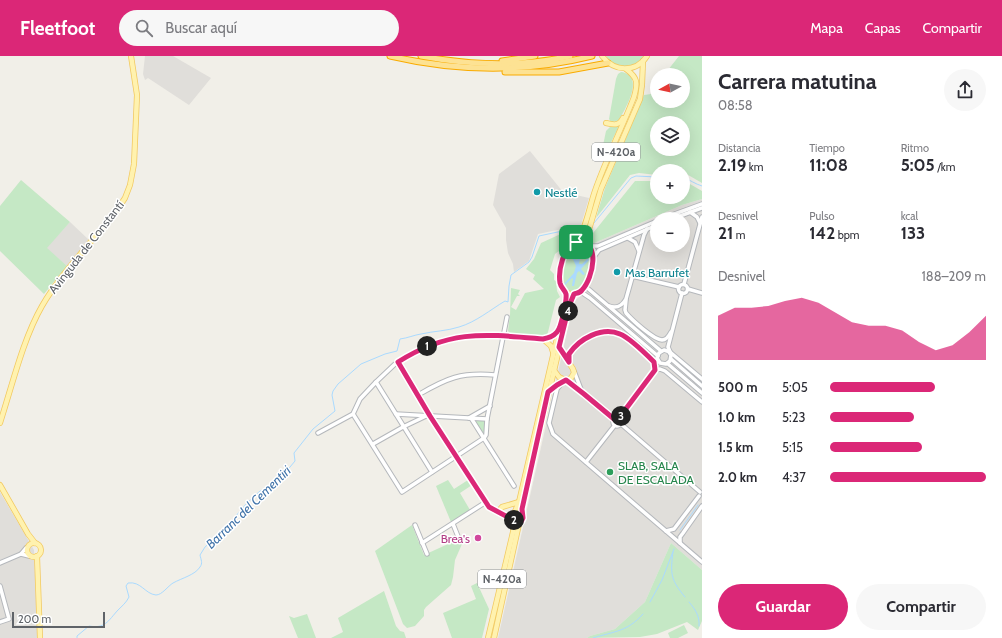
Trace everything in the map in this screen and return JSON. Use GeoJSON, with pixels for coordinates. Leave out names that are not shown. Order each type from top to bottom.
{"type":"FeatureCollection","features":[{"type":"Feature","properties":{"kind":"highway"},"geometry":{"type":"LineString","coordinates":[[390,56],[443,66],[477,69],[510,69],[537,66],[568,62],[592,56]]}},
{"type":"Feature","properties":{"kind":"highway"},"geometry":{"type":"LineString","coordinates":[[421,56],[459,61],[496,63],[536,62],[570,56]]}},
{"type":"Feature","properties":{"kind":"highway"},"geometry":{"type":"LineString","coordinates":[[496,63],[500,61],[535,56]]}},
{"type":"Feature","properties":{"kind":"highway"},"geometry":{"type":"LineString","coordinates":[[443,66],[449,69],[540,73],[579,69],[605,60]]}},
{"type":"Feature","properties":{"kind":"main road"},"geometry":{"type":"LineString","coordinates":[[127,56],[132,65]]}},
{"type":"Feature","properties":{"kind":"main road"},"geometry":{"type":"LineString","coordinates":[[131,56],[132,65]]}},
{"type":"Feature","properties":{"kind":"main road"},"geometry":{"type":"LineString","coordinates":[[605,60],[618,68],[626,69],[636,66],[647,56]]}},
{"type":"Feature","properties":{"kind":"main road","name":"N-420a"},"geometry":{"type":"LineString","coordinates":[[581,292],[585,286],[592,267],[593,259],[592,251],[589,245],[588,233],[601,189],[640,98],[643,61]]}},
{"type":"Feature","properties":{"kind":"main road","name":"Avinguda de Constantí"},"geometry":{"type":"LineString","coordinates":[[0,423],[29,335],[41,307],[56,285],[117,210],[127,191],[134,164],[137,102],[136,84],[132,65]]}},
{"type":"Feature","properties":{"kind":"main road","name":"N-420a"},"geometry":{"type":"LineString","coordinates":[[488,638],[514,520],[513,516],[519,502],[565,304],[566,292],[561,286],[560,282],[561,268],[568,249],[582,234],[595,189],[634,97],[636,80],[633,74],[626,69]]}},
{"type":"Feature","properties":{"kind":"main road"},"geometry":{"type":"LineString","coordinates":[[606,123],[617,125],[621,123],[634,97]]}},
{"type":"Feature","properties":{"kind":"main road"},"geometry":{"type":"LineString","coordinates":[[576,242],[582,242],[589,245]]}},
{"type":"Feature","properties":{"kind":"main road"},"geometry":{"type":"LineString","coordinates":[[566,292],[574,294],[581,292]]}},
{"type":"Feature","properties":{"kind":"main road","name":"N-420a"},"geometry":{"type":"LineString","coordinates":[[494,638],[517,532],[523,518],[522,509],[548,392],[569,306],[574,294]]}},
{"type":"Feature","properties":{"kind":"main road"},"geometry":{"type":"LineString","coordinates":[[543,339],[551,337],[558,331]]}},
{"type":"Feature","properties":{"kind":"main road"},"geometry":{"type":"LineString","coordinates":[[543,339],[551,346],[553,353]]}},
{"type":"Feature","properties":{"kind":"main road"},"geometry":{"type":"LineString","coordinates":[[548,392],[573,376],[573,369],[559,347]]}},
{"type":"Feature","properties":{"kind":"main road","name":"N-420a"},"geometry":{"type":"LineString","coordinates":[[553,353],[554,370]]}},
{"type":"Feature","properties":{"kind":"main road"},"geometry":{"type":"LineString","coordinates":[[554,370],[559,377],[566,381]]}},
{"type":"Feature","properties":{"kind":"main road"},"geometry":{"type":"LineString","coordinates":[[0,485],[28,534],[40,548],[40,553],[33,556]]}},
{"type":"Feature","properties":{"kind":"main road"},"geometry":{"type":"LineString","coordinates":[[500,513],[502,507],[519,502]]}},
{"type":"Feature","properties":{"kind":"main road"},"geometry":{"type":"LineString","coordinates":[[500,513],[520,512],[523,514]]}},
{"type":"Feature","properties":{"kind":"main road"},"geometry":{"type":"LineString","coordinates":[[500,513],[517,522],[521,522]]}},
{"type":"Feature","properties":{"kind":"main road"},"geometry":{"type":"LineString","coordinates":[[28,534],[28,546],[38,566],[40,638]]}},
{"type":"Feature","properties":{"kind":"main road"},"geometry":{"type":"LineString","coordinates":[[28,546],[35,543]]}},
{"type":"Feature","properties":{"kind":"street"},"geometry":{"type":"LineString","coordinates":[[680,212],[702,204]]}},
{"type":"Feature","properties":{"kind":"street"},"geometry":{"type":"LineString","coordinates":[[690,212],[702,208]]}},
{"type":"Feature","properties":{"kind":"street"},"geometry":{"type":"LineString","coordinates":[[690,212],[697,216],[700,224]]}},
{"type":"Feature","properties":{"kind":"street"},"geometry":{"type":"LineString","coordinates":[[632,276],[679,287],[681,284],[684,284],[702,217]]}},
{"type":"Feature","properties":{"kind":"street"},"geometry":{"type":"LineString","coordinates":[[589,245],[598,246],[650,224]]}},
{"type":"Feature","properties":{"kind":"street"},"geometry":{"type":"LineString","coordinates":[[593,259],[599,250],[650,228]]}},
{"type":"Feature","properties":{"kind":"street"},"geometry":{"type":"LineString","coordinates":[[647,229],[632,276],[626,299],[625,311],[653,344]]}},
{"type":"Feature","properties":{"kind":"street"},"geometry":{"type":"LineString","coordinates":[[628,238],[635,242],[639,252]]}},
{"type":"Feature","properties":{"kind":"street"},"geometry":{"type":"LineString","coordinates":[[684,284],[688,289],[702,293]]}},
{"type":"Feature","properties":{"kind":"street"},"geometry":{"type":"LineString","coordinates":[[585,286],[653,344],[662,351],[670,353],[702,378]]}},
{"type":"Feature","properties":{"kind":"street"},"geometry":{"type":"LineString","coordinates":[[679,287],[679,290],[682,293]]}},
{"type":"Feature","properties":{"kind":"street"},"geometry":{"type":"LineString","coordinates":[[668,364],[671,332],[682,293],[686,292],[688,289]]}},
{"type":"Feature","properties":{"kind":"street"},"geometry":{"type":"LineString","coordinates":[[581,292],[613,317],[658,356],[661,363]]}},
{"type":"Feature","properties":{"kind":"street"},"geometry":{"type":"LineString","coordinates":[[608,306],[612,308],[618,307],[623,304],[626,299]]}},
{"type":"Feature","properties":{"kind":"street"},"geometry":{"type":"LineString","coordinates":[[353,414],[402,492],[457,457],[486,435],[487,419],[500,335],[506,317]]}},
{"type":"Feature","properties":{"kind":"street"},"geometry":{"type":"LineString","coordinates":[[639,326],[658,340],[666,338],[671,332]]}},
{"type":"Feature","properties":{"kind":"street"},"geometry":{"type":"LineString","coordinates":[[569,362],[569,354],[580,342],[596,334],[612,332],[626,337],[654,362],[656,369]]}},
{"type":"Feature","properties":{"kind":"street"},"geometry":{"type":"LineString","coordinates":[[318,433],[353,414],[360,399],[376,382],[398,362],[420,349],[444,340],[469,336],[500,335],[543,339]]}},
{"type":"Feature","properties":{"kind":"street"},"geometry":{"type":"LineString","coordinates":[[658,356],[662,351]]}},
{"type":"Feature","properties":{"kind":"street"},"geometry":{"type":"LineString","coordinates":[[670,353],[702,386]]}},
{"type":"Feature","properties":{"kind":"street"},"geometry":{"type":"LineString","coordinates":[[398,362],[429,416],[486,502],[494,510],[500,513]]}},
{"type":"Feature","properties":{"kind":"street"},"geometry":{"type":"LineString","coordinates":[[661,363],[668,364],[702,393]]}},
{"type":"Feature","properties":{"kind":"street"},"geometry":{"type":"LineString","coordinates":[[614,419],[619,418],[661,363]]}},
{"type":"Feature","properties":{"kind":"street"},"geometry":{"type":"LineString","coordinates":[[573,369],[582,392]]}},
{"type":"Feature","properties":{"kind":"street"},"geometry":{"type":"LineString","coordinates":[[656,369],[665,371],[702,402]]}},
{"type":"Feature","properties":{"kind":"street"},"geometry":{"type":"LineString","coordinates":[[418,395],[438,383],[456,377],[470,374],[495,375]]}},
{"type":"Feature","properties":{"kind":"street"},"geometry":{"type":"LineString","coordinates":[[615,425],[613,423],[614,419],[582,392],[566,381],[557,389],[549,424],[553,434],[702,562]]}},
{"type":"Feature","properties":{"kind":"street"},"geometry":{"type":"LineString","coordinates":[[376,382],[432,472]]}},
{"type":"Feature","properties":{"kind":"street"},"geometry":{"type":"LineString","coordinates":[[470,418],[490,406]]}},
{"type":"Feature","properties":{"kind":"street"},"geometry":{"type":"LineString","coordinates":[[396,414],[487,419]]}},
{"type":"Feature","properties":{"kind":"street"},"geometry":{"type":"LineString","coordinates":[[373,444],[403,427],[429,416]]}},
{"type":"Feature","properties":{"kind":"street"},"geometry":{"type":"LineString","coordinates":[[470,418],[514,486]]}},
{"type":"Feature","properties":{"kind":"street"},"geometry":{"type":"LineString","coordinates":[[619,418],[621,421],[620,424],[700,493],[701,501]]}},
{"type":"Feature","properties":{"kind":"street"},"geometry":{"type":"LineString","coordinates":[[586,462],[615,425],[618,426],[620,424]]}},
{"type":"Feature","properties":{"kind":"street"},"geometry":{"type":"LineString","coordinates":[[666,531],[674,529],[700,493]]}},
{"type":"Feature","properties":{"kind":"street"},"geometry":{"type":"LineString","coordinates":[[422,544],[486,502]]}},
{"type":"Feature","properties":{"kind":"street"},"geometry":{"type":"LineString","coordinates":[[680,543],[680,537],[702,506]]}},
{"type":"Feature","properties":{"kind":"street"},"geometry":{"type":"LineString","coordinates":[[453,524],[459,539]]}},
{"type":"Feature","properties":{"kind":"street"},"geometry":{"type":"LineString","coordinates":[[415,525],[427,554]]}},
{"type":"Feature","properties":{"kind":"street"},"geometry":{"type":"LineString","coordinates":[[0,563],[21,554],[28,546]]}},
{"type":"Feature","properties":{"kind":"street"},"geometry":{"type":"LineString","coordinates":[[21,554],[33,556]]}},
{"type":"Feature","properties":{"kind":"street"},"geometry":{"type":"LineString","coordinates":[[0,586],[9,619],[0,622]]}},
{"type":"Feature","properties":{"kind":"shaded area"},"geometry":{"type":"Polygon","coordinates":[[[145,56],[173,56],[211,78],[189,105],[148,78],[145,80],[143,74],[145,56]]]}},
{"type":"Feature","properties":{"kind":"shaded area"},"geometry":{"type":"Polygon","coordinates":[[[530,151],[563,192],[589,198],[581,225],[538,234],[529,261],[514,272],[513,264],[508,253],[506,228],[493,205],[499,174],[530,151]]]}},
{"type":"Feature","properties":{"kind":"shaded area"},"geometry":{"type":"Polygon","coordinates":[[[702,199],[702,570],[671,543],[645,602],[615,629],[587,638],[498,638],[574,301],[582,295],[591,281],[596,258],[592,244],[650,219],[650,252],[690,252],[690,212],[666,212],[702,199]]]}},
{"type":"Feature","properties":{"kind":"shaded area"},"geometry":{"type":"Polygon","coordinates":[[[70,222],[89,240],[67,266],[46,248],[70,222]]]}},
{"type":"Feature","properties":{"kind":"shaded area"},"geometry":{"type":"Polygon","coordinates":[[[0,492],[34,550],[37,628],[43,638],[0,638],[0,492]]]}},
{"type":"Feature","properties":{"kind":"green space"},"geometry":{"type":"Polygon","coordinates":[[[606,56],[644,56],[635,63],[620,66],[610,61],[606,56]]]}},
{"type":"Feature","properties":{"kind":"green space"},"geometry":{"type":"Polygon","coordinates":[[[679,56],[702,56],[702,183],[690,176],[690,164],[650,164],[650,174],[639,173],[630,175],[596,218],[605,188],[644,95],[650,94],[650,108],[690,108],[690,68],[670,68],[679,56]]]}},
{"type":"Feature","properties":{"kind":"green space"},"geometry":{"type":"Polygon","coordinates":[[[621,72],[628,75],[632,79],[632,94],[618,121],[611,122],[609,119],[616,79],[618,74],[621,72]]]}},
{"type":"Feature","properties":{"kind":"green space"},"geometry":{"type":"Polygon","coordinates":[[[619,126],[602,161],[600,160],[606,131],[610,127],[619,126]]]}},
{"type":"Feature","properties":{"kind":"green space"},"geometry":{"type":"Polygon","coordinates":[[[21,180],[70,222],[47,248],[67,266],[44,294],[0,251],[0,206],[21,180]]]}},
{"type":"Feature","properties":{"kind":"green space"},"geometry":{"type":"Polygon","coordinates":[[[635,181],[650,181],[650,204],[685,204],[666,212],[650,212],[650,219],[592,244],[589,238],[635,181]]]}},
{"type":"Feature","properties":{"kind":"green space"},"geometry":{"type":"Polygon","coordinates":[[[690,184],[702,191],[702,199],[690,203],[690,184]]]}},
{"type":"Feature","properties":{"kind":"green space"},"geometry":{"type":"Polygon","coordinates":[[[573,230],[580,230],[571,241],[562,246],[555,254],[550,270],[554,274],[554,280],[556,281],[557,291],[560,297],[556,300],[547,336],[511,334],[508,331],[511,288],[520,290],[518,294],[520,296],[517,296],[511,307],[516,310],[525,293],[544,289],[533,279],[535,275],[526,269],[534,259],[541,243],[573,230]]]}},
{"type":"Feature","properties":{"kind":"green space"},"geometry":{"type":"Polygon","coordinates":[[[577,244],[584,246],[588,250],[591,263],[585,284],[579,290],[572,292],[564,288],[562,270],[568,252],[577,244]]]}},
{"type":"Feature","properties":{"kind":"green space"},"geometry":{"type":"Polygon","coordinates":[[[475,420],[485,421],[484,434],[483,433],[475,420]]]}},
{"type":"Feature","properties":{"kind":"green space"},"geometry":{"type":"Polygon","coordinates":[[[448,480],[454,489],[468,480],[472,485],[460,493],[470,510],[451,522],[436,486],[448,480]]]}},
{"type":"Feature","properties":{"kind":"green space"},"geometry":{"type":"Polygon","coordinates":[[[412,525],[424,555],[459,539],[462,544],[455,560],[451,585],[426,607],[424,610],[424,616],[415,626],[407,628],[403,624],[375,551],[412,525]]]}},
{"type":"Feature","properties":{"kind":"green space"},"geometry":{"type":"Polygon","coordinates":[[[671,543],[702,570],[702,621],[698,630],[687,622],[657,634],[640,637],[587,638],[615,629],[645,602],[671,543]]]}},
{"type":"Feature","properties":{"kind":"green space"},"geometry":{"type":"Polygon","coordinates":[[[477,583],[489,609],[482,638],[452,638],[443,613],[476,599],[471,586],[477,583]]]}},
{"type":"Feature","properties":{"kind":"green space"},"geometry":{"type":"Polygon","coordinates":[[[384,591],[396,626],[400,631],[404,632],[406,638],[331,638],[343,632],[338,618],[384,591]]]}},
{"type":"Feature","properties":{"kind":"green space"},"geometry":{"type":"Polygon","coordinates":[[[307,614],[316,638],[298,638],[289,616],[294,618],[307,614]]]}},
{"type":"Feature","properties":{"kind":"green space"},"geometry":{"type":"Polygon","coordinates":[[[684,625],[688,633],[678,638],[670,638],[668,633],[684,625]]]}},
{"type":"Feature","properties":{"kind":"water"},"geometry":{"type":"Polygon","coordinates":[[[580,252],[579,264],[582,264],[588,258],[589,260],[581,269],[585,274],[583,275],[579,271],[577,273],[574,286],[572,286],[572,278],[565,285],[564,284],[574,273],[576,266],[571,255],[572,254],[577,260],[580,252]]]}},
{"type":"Feature","properties":{"kind":"waterway","name":"Barranc del Cementiri"},"geometry":{"type":"LineString","coordinates":[[594,223],[631,178],[636,176],[650,177]]}},
{"type":"Feature","properties":{"kind":"waterway","name":"Barranc del Cementiri"},"geometry":{"type":"LineString","coordinates":[[690,180],[702,186]]}},
{"type":"Feature","properties":{"kind":"waterway","name":"Barranc del Cementiri"},"geometry":{"type":"LineString","coordinates":[[77,638],[77,636],[89,626],[99,626],[109,621],[129,597],[126,586],[128,583],[136,584],[152,594],[158,595],[173,583],[198,570],[202,561],[200,555],[205,547],[223,531],[247,503],[260,491],[275,485],[295,461],[294,453],[313,429],[335,411],[332,395],[333,391],[338,384],[361,364],[385,354],[397,351],[400,339],[465,325],[505,301],[508,302],[511,275],[529,262],[539,236],[581,227]]}},
{"type":"Feature","properties":{"kind":"waterway"},"geometry":{"type":"LineString","coordinates":[[680,530],[698,505]]}},
{"type":"Feature","properties":{"kind":"waterway"},"geometry":{"type":"LineString","coordinates":[[650,602],[662,580],[674,549]]}},
{"type":"Feature","properties":{"kind":"waterway"},"geometry":{"type":"LineString","coordinates":[[673,552],[672,572],[674,581],[685,597]]}},
{"type":"Feature","properties":{"kind":"waterway"},"geometry":{"type":"LineString","coordinates":[[689,602],[697,613],[699,626]]}},
{"type":"Feature","properties":{"kind":"waterway"},"geometry":{"type":"LineString","coordinates":[[593,638],[626,628],[643,614]]}},
{"type":"Feature","properties":{"kind":"place","name":"Nestlé"},"geometry":{"type":"Point","coordinates":[537,192]}},
{"type":"Feature","properties":{"kind":"place","name":"Mas Barrufet"},"geometry":{"type":"Point","coordinates":[617,272]}},
{"type":"Feature","properties":{"kind":"place","name":"SLAB, SALA DE ESCALADA"},"geometry":{"type":"Point","coordinates":[610,472]}},
{"type":"Feature","properties":{"kind":"place","name":"Brea's"},"geometry":{"type":"Point","coordinates":[478,538]}},
{"type":"Feature","properties":{"kind":"route"},"geometry":{"type":"LineString","coordinates":[[576,242],[582,242],[590,246],[593,259],[592,267],[585,286],[581,292],[574,294],[569,306],[559,347],[563,355],[569,362],[568,358],[571,350],[580,342],[596,334],[612,332],[626,337],[654,362],[656,368],[619,418],[614,419],[566,380],[548,392],[522,509],[523,518],[521,522],[517,522],[489,507],[430,416],[398,362],[420,349],[444,340],[487,334],[543,339],[551,337],[558,331],[566,298],[566,292],[561,286],[560,282],[561,268],[568,249],[573,243],[576,242]]}}]}
